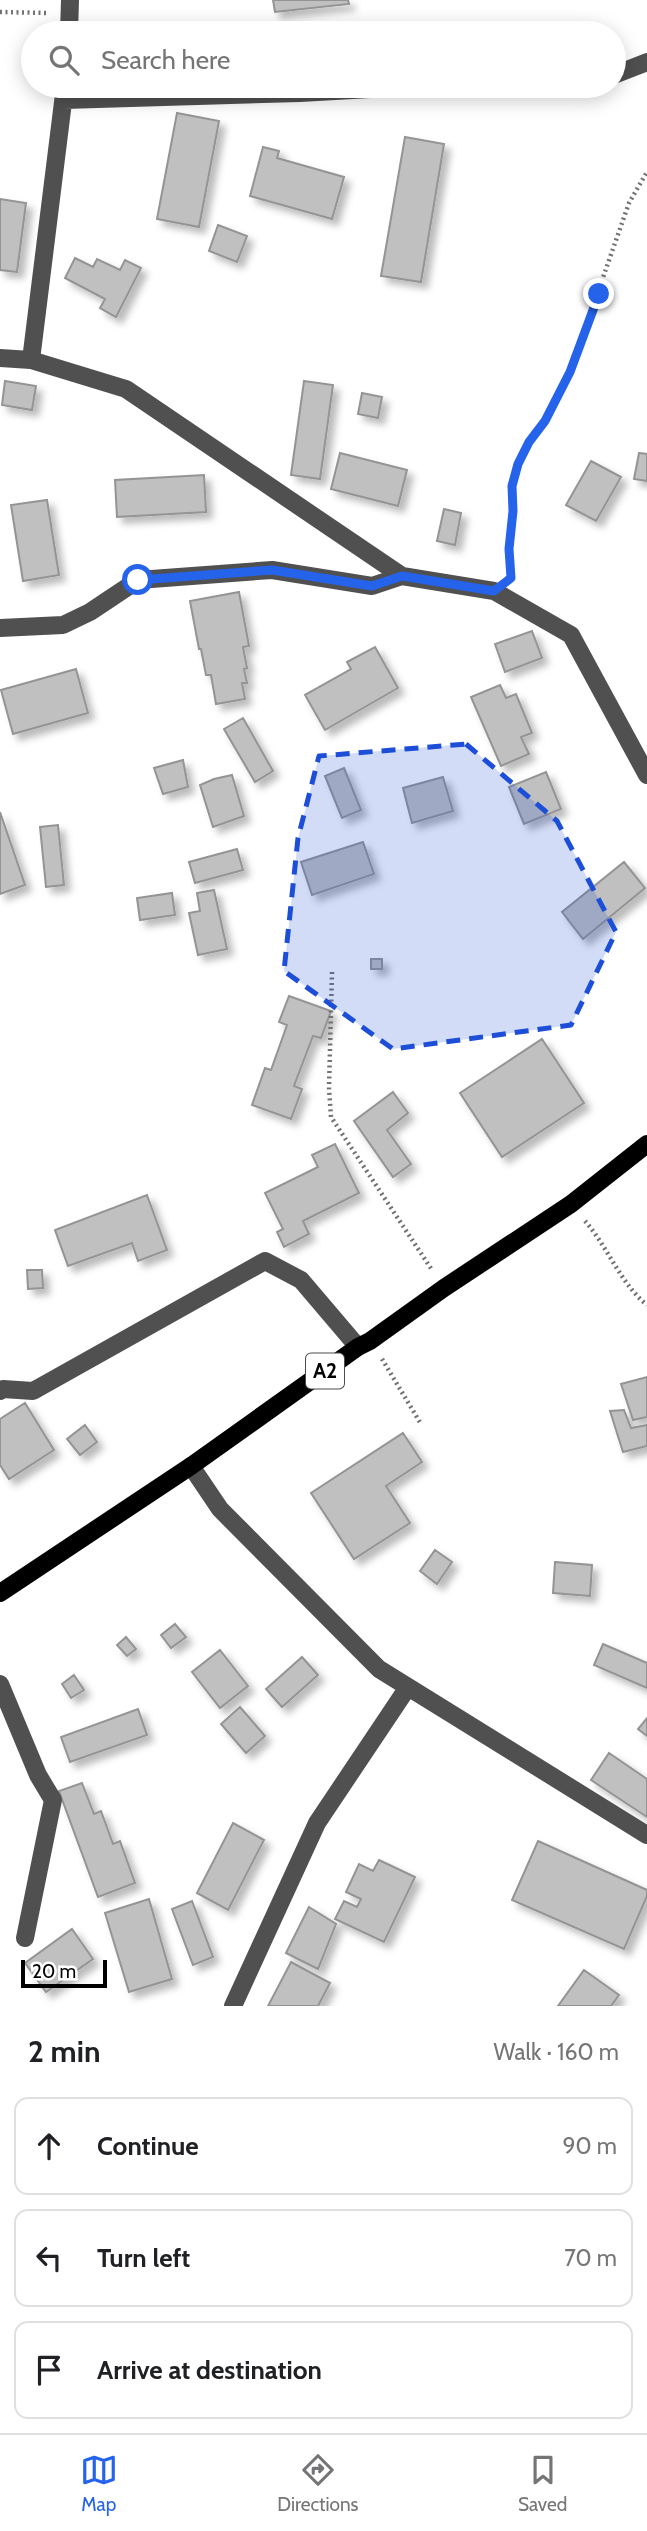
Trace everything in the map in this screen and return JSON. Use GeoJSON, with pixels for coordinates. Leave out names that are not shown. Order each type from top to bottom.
{"type":"FeatureCollection","features":[{"type":"Feature","properties":{"kind":"main road","name":"A2"},"geometry":{"type":"LineString","coordinates":[[0,1592],[191,1466],[444,1288],[571,1204],[647,1144]]}},
{"type":"Feature","properties":{"kind":"street"},"geometry":{"type":"LineString","coordinates":[[626,70],[647,62]]}},
{"type":"Feature","properties":{"kind":"street"},"geometry":{"type":"LineString","coordinates":[[31,360],[64,98]]}},
{"type":"Feature","properties":{"kind":"street"},"geometry":{"type":"LineString","coordinates":[[0,358],[31,360],[127,389],[402,576],[494,591],[571,635],[647,775]]}},
{"type":"Feature","properties":{"kind":"street"},"geometry":{"type":"LineString","coordinates":[[0,628],[63,625],[90,612],[138,580],[272,570],[372,586],[402,576]]}},
{"type":"Feature","properties":{"kind":"street"},"geometry":{"type":"LineString","coordinates":[[0,1391],[33,1391],[265,1261],[301,1280],[364,1344]]}},
{"type":"Feature","properties":{"kind":"street"},"geometry":{"type":"LineString","coordinates":[[191,1466],[220,1509],[379,1669],[647,1835]]}},
{"type":"Feature","properties":{"kind":"street"},"geometry":{"type":"LineString","coordinates":[[0,1684],[38,1774],[53,1800],[26,1938]]}},
{"type":"Feature","properties":{"kind":"street"},"geometry":{"type":"LineString","coordinates":[[233,2006],[317,1823],[408,1687]]}},
{"type":"Feature","properties":{"kind":"path"},"geometry":{"type":"LineString","coordinates":[[0,12],[70,7]]}},
{"type":"Feature","properties":{"kind":"path"},"geometry":{"type":"LineString","coordinates":[[494,591],[511,578],[509,549],[513,511],[512,486],[518,464],[529,442],[545,421],[570,372],[629,204],[647,172]]}},
{"type":"Feature","properties":{"kind":"path"},"geometry":{"type":"LineString","coordinates":[[332,972],[328,1088],[331,1117],[444,1288]]}},
{"type":"Feature","properties":{"kind":"path"},"geometry":{"type":"LineString","coordinates":[[571,1204],[600,1238],[634,1294],[647,1305]]}},
{"type":"Feature","properties":{"kind":"path"},"geometry":{"type":"LineString","coordinates":[[364,1344],[401,1387],[421,1424]]}},
{"type":"Feature","properties":{"kind":"highlighted area"},"geometry":{"type":"Polygon","coordinates":[[[466,744],[557,821],[616,932],[571,1025],[393,1049],[284,971],[298,838],[319,756],[466,744]]]}},
{"type":"Feature","properties":{"kind":"building"},"geometry":{"type":"Polygon","coordinates":[[[273,0],[348,0],[349,4],[275,12],[273,0]]]}},
{"type":"Feature","properties":{"kind":"building"},"geometry":{"type":"Polygon","coordinates":[[[177,113],[219,121],[199,227],[157,219],[177,113]]]}},
{"type":"Feature","properties":{"kind":"building"},"geometry":{"type":"Polygon","coordinates":[[[405,137],[444,144],[421,282],[381,276],[405,137]]]}},
{"type":"Feature","properties":{"kind":"building"},"geometry":{"type":"Polygon","coordinates":[[[263,147],[279,151],[277,158],[344,177],[332,219],[250,196],[263,147]]]}},
{"type":"Feature","properties":{"kind":"building"},"geometry":{"type":"Polygon","coordinates":[[[0,199],[26,203],[17,272],[0,270],[0,199]]]}},
{"type":"Feature","properties":{"kind":"building"},"geometry":{"type":"Polygon","coordinates":[[[218,225],[247,236],[237,262],[209,251],[218,225]]]}},
{"type":"Feature","properties":{"kind":"building"},"geometry":{"type":"Polygon","coordinates":[[[75,258],[93,267],[97,259],[120,270],[125,260],[141,268],[116,317],[100,308],[105,299],[65,278],[75,258]]]}},
{"type":"Feature","properties":{"kind":"building"},"geometry":{"type":"Polygon","coordinates":[[[5,381],[36,386],[32,410],[2,405],[5,381]]]}},
{"type":"Feature","properties":{"kind":"building"},"geometry":{"type":"Polygon","coordinates":[[[304,381],[333,385],[320,479],[291,475],[304,381]]]}},
{"type":"Feature","properties":{"kind":"building"},"geometry":{"type":"Polygon","coordinates":[[[362,393],[382,397],[378,418],[358,414],[362,393]]]}},
{"type":"Feature","properties":{"kind":"building"},"geometry":{"type":"Polygon","coordinates":[[[340,453],[407,470],[398,506],[331,489],[340,453]]]}},
{"type":"Feature","properties":{"kind":"building"},"geometry":{"type":"Polygon","coordinates":[[[639,453],[647,454],[647,481],[634,479],[639,453]]]}},
{"type":"Feature","properties":{"kind":"building"},"geometry":{"type":"Polygon","coordinates":[[[591,461],[621,477],[596,521],[566,505],[591,461]]]}},
{"type":"Feature","properties":{"kind":"building"},"geometry":{"type":"Polygon","coordinates":[[[204,475],[206,512],[117,517],[115,480],[204,475]]]}},
{"type":"Feature","properties":{"kind":"building"},"geometry":{"type":"Polygon","coordinates":[[[47,500],[59,575],[23,581],[11,505],[47,500]]]}},
{"type":"Feature","properties":{"kind":"building"},"geometry":{"type":"Polygon","coordinates":[[[444,509],[461,513],[455,545],[437,541],[444,509]]]}},
{"type":"Feature","properties":{"kind":"building"},"geometry":{"type":"Polygon","coordinates":[[[239,592],[249,646],[243,647],[247,668],[244,669],[247,683],[242,683],[245,699],[216,704],[211,675],[206,675],[199,649],[190,601],[239,592]]]}},
{"type":"Feature","properties":{"kind":"building"},"geometry":{"type":"Polygon","coordinates":[[[532,631],[542,658],[505,672],[495,644],[532,631]]]}},
{"type":"Feature","properties":{"kind":"building"},"geometry":{"type":"Polygon","coordinates":[[[375,647],[398,688],[325,730],[305,695],[351,669],[347,662],[375,647]]]}},
{"type":"Feature","properties":{"kind":"building"},"geometry":{"type":"Polygon","coordinates":[[[76,669],[88,713],[13,734],[1,690],[76,669]]]}},
{"type":"Feature","properties":{"kind":"building"},"geometry":{"type":"Polygon","coordinates":[[[500,685],[506,698],[516,694],[532,733],[521,737],[529,754],[501,766],[471,697],[500,685]]]}},
{"type":"Feature","properties":{"kind":"building"},"geometry":{"type":"Polygon","coordinates":[[[243,718],[273,771],[255,782],[224,729],[243,718]]]}},
{"type":"Feature","properties":{"kind":"building"},"geometry":{"type":"Polygon","coordinates":[[[183,760],[188,787],[163,794],[154,768],[183,760]]]}},
{"type":"Feature","properties":{"kind":"building"},"geometry":{"type":"Polygon","coordinates":[[[344,768],[361,810],[342,818],[325,776],[344,768]]]}},
{"type":"Feature","properties":{"kind":"building"},"geometry":{"type":"Polygon","coordinates":[[[546,772],[561,809],[524,824],[509,787],[546,772]]]}},
{"type":"Feature","properties":{"kind":"building"},"geometry":{"type":"Polygon","coordinates":[[[232,775],[244,816],[213,827],[200,785],[232,775]]]}},
{"type":"Feature","properties":{"kind":"building"},"geometry":{"type":"Polygon","coordinates":[[[443,777],[453,811],[412,823],[403,788],[443,777]]]}},
{"type":"Feature","properties":{"kind":"building"},"geometry":{"type":"Polygon","coordinates":[[[0,812],[25,885],[0,894],[0,812]]]}},
{"type":"Feature","properties":{"kind":"building"},"geometry":{"type":"Polygon","coordinates":[[[58,825],[64,885],[46,887],[40,827],[58,825]]]}},
{"type":"Feature","properties":{"kind":"building"},"geometry":{"type":"Polygon","coordinates":[[[363,842],[374,874],[312,895],[301,862],[363,842]]]}},
{"type":"Feature","properties":{"kind":"building"},"geometry":{"type":"Polygon","coordinates":[[[237,849],[243,870],[195,883],[189,862],[237,849]]]}},
{"type":"Feature","properties":{"kind":"building"},"geometry":{"type":"Polygon","coordinates":[[[624,862],[645,888],[583,939],[562,912],[624,862]]]}},
{"type":"Feature","properties":{"kind":"building"},"geometry":{"type":"Polygon","coordinates":[[[214,890],[227,949],[198,955],[189,913],[200,911],[197,893],[214,890]]]}},
{"type":"Feature","properties":{"kind":"building"},"geometry":{"type":"Polygon","coordinates":[[[172,893],[175,915],[140,920],[137,898],[172,893]]]}},
{"type":"Feature","properties":{"kind":"building"},"geometry":{"type":"Polygon","coordinates":[[[371,959],[382,959],[382,969],[371,969],[371,959]]]}},
{"type":"Feature","properties":{"kind":"building"},"geometry":{"type":"Polygon","coordinates":[[[289,996],[331,1011],[321,1038],[313,1036],[294,1086],[302,1089],[291,1119],[252,1105],[265,1068],[271,1070],[287,1025],[279,1022],[289,996]]]}},
{"type":"Feature","properties":{"kind":"building"},"geometry":{"type":"Polygon","coordinates":[[[542,1039],[584,1103],[502,1157],[460,1093],[542,1039]]]}},
{"type":"Feature","properties":{"kind":"building"},"geometry":{"type":"Polygon","coordinates":[[[393,1092],[408,1113],[387,1130],[411,1164],[393,1177],[354,1121],[393,1092]]]}},
{"type":"Feature","properties":{"kind":"building"},"geometry":{"type":"Polygon","coordinates":[[[335,1144],[359,1193],[303,1221],[309,1234],[284,1247],[277,1232],[283,1229],[265,1193],[318,1167],[312,1155],[335,1144]]]}},
{"type":"Feature","properties":{"kind":"building"},"geometry":{"type":"Polygon","coordinates":[[[147,1195],[167,1250],[138,1261],[132,1243],[68,1266],[55,1230],[147,1195]]]}},
{"type":"Feature","properties":{"kind":"building"},"geometry":{"type":"Polygon","coordinates":[[[27,1270],[42,1270],[43,1288],[28,1289],[27,1270]]]}},
{"type":"Feature","properties":{"kind":"building"},"geometry":{"type":"Polygon","coordinates":[[[647,1377],[647,1417],[633,1420],[621,1384],[647,1377]]]}},
{"type":"Feature","properties":{"kind":"building"},"geometry":{"type":"Polygon","coordinates":[[[25,1403],[54,1450],[9,1479],[0,1465],[0,1419],[25,1403]]]}},
{"type":"Feature","properties":{"kind":"building"},"geometry":{"type":"Polygon","coordinates":[[[624,1410],[631,1428],[647,1425],[647,1446],[623,1452],[610,1411],[624,1410]]]}},
{"type":"Feature","properties":{"kind":"building"},"geometry":{"type":"Polygon","coordinates":[[[85,1425],[97,1442],[80,1455],[67,1439],[85,1425]]]}},
{"type":"Feature","properties":{"kind":"building"},"geometry":{"type":"Polygon","coordinates":[[[403,1433],[422,1462],[386,1486],[410,1523],[354,1559],[311,1493],[403,1433]]]}},
{"type":"Feature","properties":{"kind":"building"},"geometry":{"type":"Polygon","coordinates":[[[435,1550],[452,1562],[437,1584],[420,1571],[435,1550]]]}},
{"type":"Feature","properties":{"kind":"building"},"geometry":{"type":"Polygon","coordinates":[[[555,1562],[592,1565],[590,1596],[553,1593],[555,1562]]]}},
{"type":"Feature","properties":{"kind":"building"},"geometry":{"type":"Polygon","coordinates":[[[175,1624],[186,1637],[171,1648],[161,1635],[175,1624]]]}},
{"type":"Feature","properties":{"kind":"building"},"geometry":{"type":"Polygon","coordinates":[[[126,1637],[136,1649],[127,1656],[117,1645],[126,1637]]]}},
{"type":"Feature","properties":{"kind":"building"},"geometry":{"type":"Polygon","coordinates":[[[603,1644],[647,1663],[647,1688],[594,1665],[603,1644]]]}},
{"type":"Feature","properties":{"kind":"building"},"geometry":{"type":"Polygon","coordinates":[[[220,1650],[248,1686],[220,1708],[192,1672],[220,1650]]]}},
{"type":"Feature","properties":{"kind":"building"},"geometry":{"type":"Polygon","coordinates":[[[302,1657],[318,1675],[282,1707],[266,1689],[302,1657]]]}},
{"type":"Feature","properties":{"kind":"building"},"geometry":{"type":"Polygon","coordinates":[[[74,1675],[84,1690],[71,1698],[62,1684],[74,1675]]]}},
{"type":"Feature","properties":{"kind":"building"},"geometry":{"type":"Polygon","coordinates":[[[240,1707],[265,1736],[246,1753],[221,1724],[240,1707]]]}},
{"type":"Feature","properties":{"kind":"building"},"geometry":{"type":"Polygon","coordinates":[[[138,1709],[147,1735],[70,1762],[61,1737],[138,1709]]]}},
{"type":"Feature","properties":{"kind":"building"},"geometry":{"type":"Polygon","coordinates":[[[647,1718],[647,1736],[638,1729],[647,1718]]]}},
{"type":"Feature","properties":{"kind":"building"},"geometry":{"type":"Polygon","coordinates":[[[609,1753],[647,1779],[647,1817],[591,1780],[609,1753]]]}},
{"type":"Feature","properties":{"kind":"building"},"geometry":{"type":"Polygon","coordinates":[[[82,1783],[94,1814],[101,1811],[113,1844],[120,1841],[135,1883],[98,1897],[59,1791],[82,1783]]]}},
{"type":"Feature","properties":{"kind":"building"},"geometry":{"type":"Polygon","coordinates":[[[233,1823],[264,1840],[228,1910],[197,1893],[233,1823]]]}},
{"type":"Feature","properties":{"kind":"building"},"geometry":{"type":"Polygon","coordinates":[[[538,1841],[647,1890],[647,1896],[624,1949],[512,1900],[538,1841]]]}},
{"type":"Feature","properties":{"kind":"building"},"geometry":{"type":"Polygon","coordinates":[[[379,1860],[415,1877],[384,1942],[335,1919],[344,1901],[357,1907],[361,1899],[346,1892],[359,1864],[373,1871],[379,1860]]]}},
{"type":"Feature","properties":{"kind":"building"},"geometry":{"type":"Polygon","coordinates":[[[149,1899],[172,1979],[129,1992],[105,1913],[149,1899]]]}},
{"type":"Feature","properties":{"kind":"building"},"geometry":{"type":"Polygon","coordinates":[[[192,1901],[213,1957],[193,1965],[172,1909],[192,1901]]]}},
{"type":"Feature","properties":{"kind":"building"},"geometry":{"type":"Polygon","coordinates":[[[309,1907],[336,1924],[318,1969],[286,1953],[309,1907]]]}},
{"type":"Feature","properties":{"kind":"building"},"geometry":{"type":"Polygon","coordinates":[[[72,1929],[93,1959],[46,1992],[25,1963],[72,1929]]]}},
{"type":"Feature","properties":{"kind":"building"},"geometry":{"type":"Polygon","coordinates":[[[291,1962],[330,1983],[318,2006],[268,2006],[291,1962]]]}},
{"type":"Feature","properties":{"kind":"building"},"geometry":{"type":"Polygon","coordinates":[[[584,1970],[619,1995],[611,2006],[558,2006],[584,1970]]]}},
{"type":"Feature","properties":{"kind":"route"},"geometry":{"type":"LineString","coordinates":[[138,580],[272,570],[372,586],[402,576],[494,591],[511,578],[509,549],[513,511],[512,486],[518,464],[529,442],[545,421],[570,372],[599,294]]}}]}
